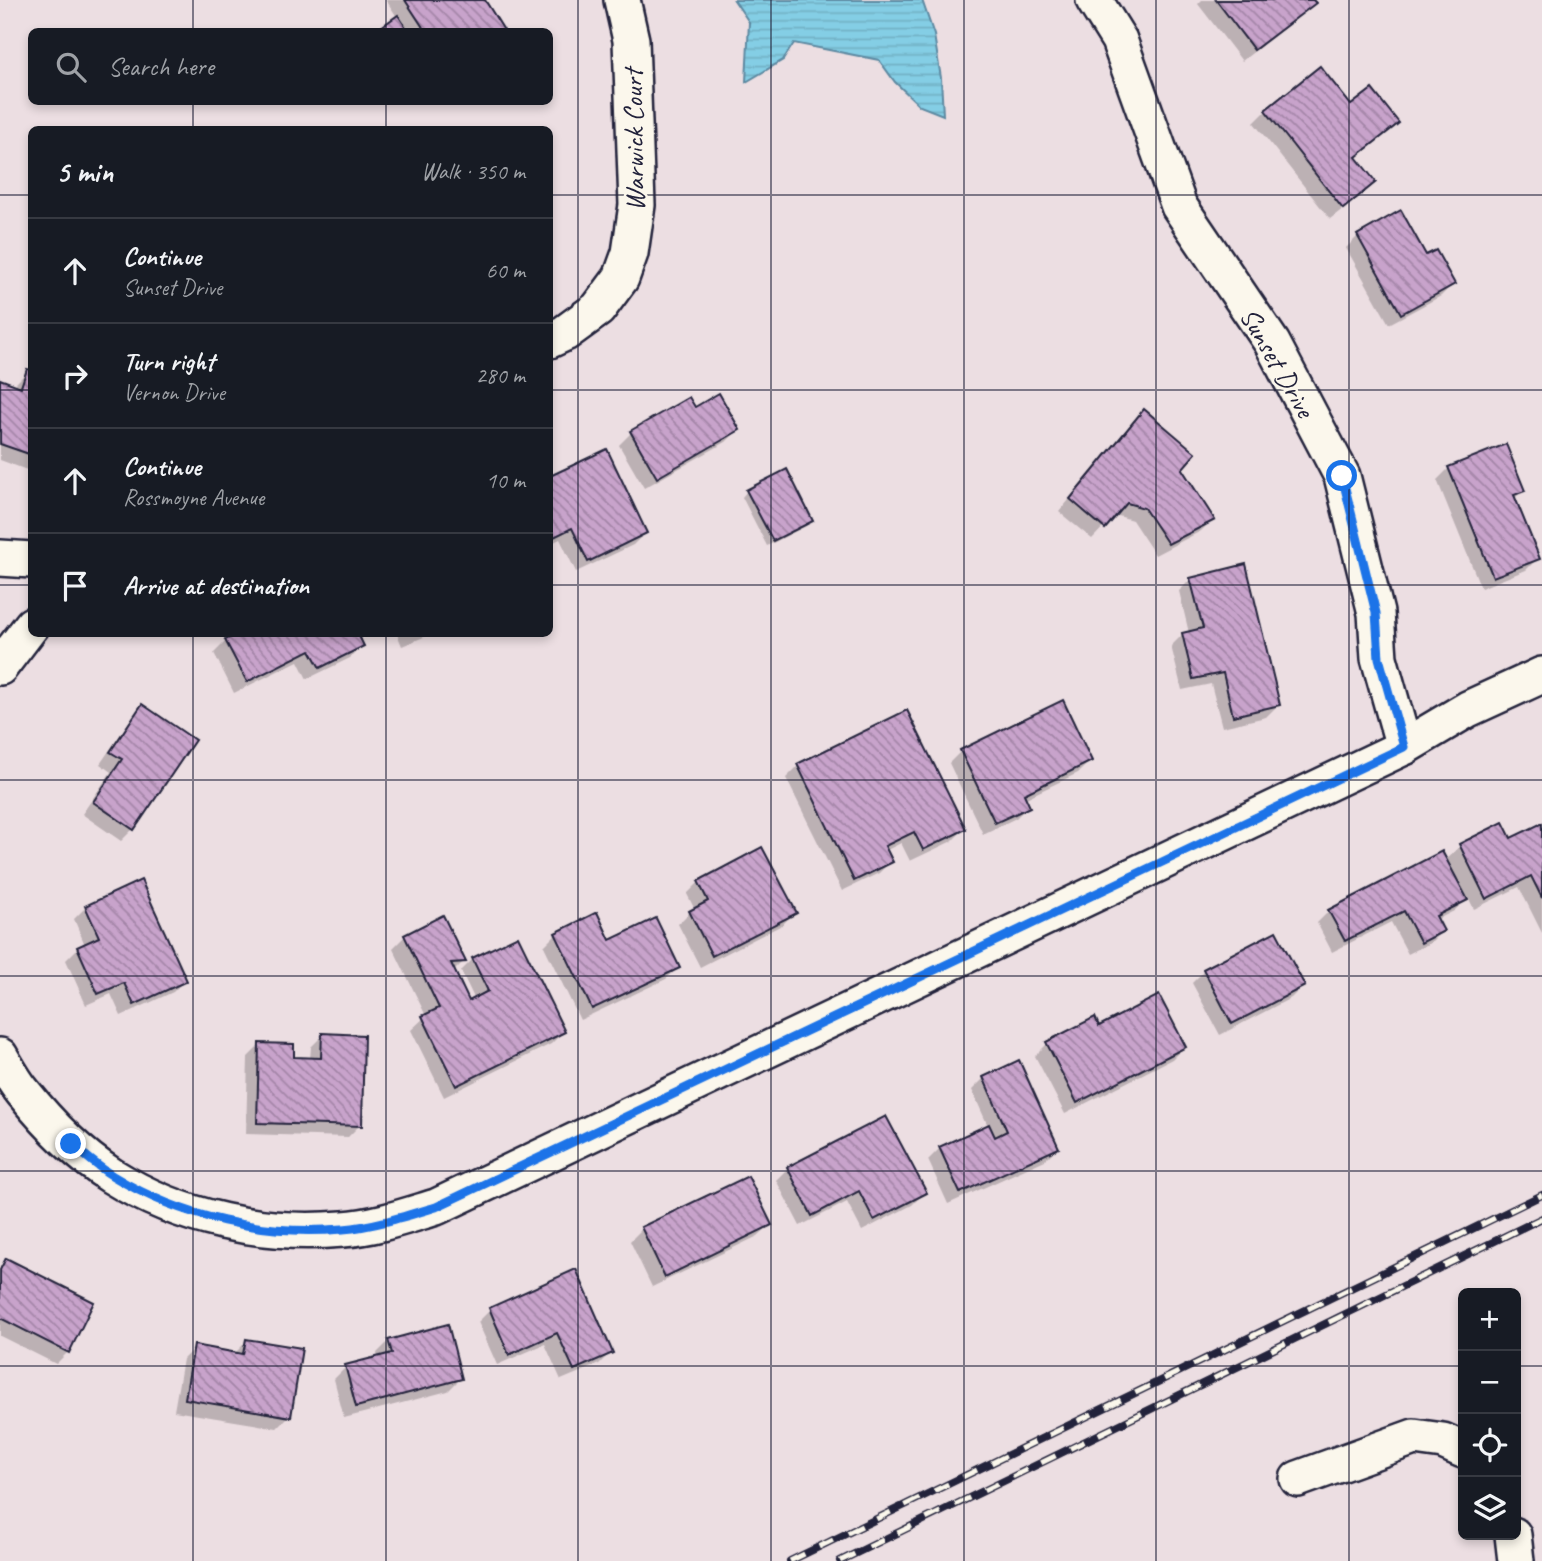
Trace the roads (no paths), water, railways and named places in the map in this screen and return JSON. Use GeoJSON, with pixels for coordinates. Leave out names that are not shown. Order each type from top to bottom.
{"type":"FeatureCollection","features":[{"type":"Feature","properties":{"kind":"street","name":"Warwick Court"},"geometry":{"type":"LineString","coordinates":[[553,339],[598,309],[621,278],[630,253],[638,205],[631,40],[622,0]]}},
{"type":"Feature","properties":{"kind":"street","name":"Sunset Drive"},"geometry":{"type":"LineString","coordinates":[[1094,0],[1119,40],[1179,206],[1272,343],[1342,476],[1376,613],[1379,658],[1404,747]]}},
{"type":"Feature","properties":{"kind":"street"},"geometry":{"type":"LineString","coordinates":[[0,667],[28,630]]}},
{"type":"Feature","properties":{"kind":"street"},"geometry":{"type":"LineString","coordinates":[[0,1056],[22,1091],[71,1144],[111,1175],[148,1195],[205,1217],[244,1226],[301,1231],[345,1229],[390,1221],[436,1207],[1404,747],[1468,709],[1542,675]]}},
{"type":"Feature","properties":{"kind":"street"},"geometry":{"type":"LineString","coordinates":[[1298,1479],[1413,1437],[1443,1441],[1458,1448]]}},
{"type":"Feature","properties":{"kind":"street"},"geometry":{"type":"LineString","coordinates":[[1514,1540],[1516,1561]]}},
{"type":"Feature","properties":{"kind":"water"},"geometry":{"type":"Polygon","coordinates":[[[734,0],[922,0],[934,35],[941,78],[943,115],[920,106],[895,82],[879,60],[794,43],[783,60],[746,82],[749,22],[734,0]]]}},
{"type":"Feature","properties":{"kind":"railway"},"geometry":{"type":"LineString","coordinates":[[790,1561],[1542,1195]]}},
{"type":"Feature","properties":{"kind":"railway"},"geometry":{"type":"LineString","coordinates":[[840,1561],[1542,1218]]}}]}
